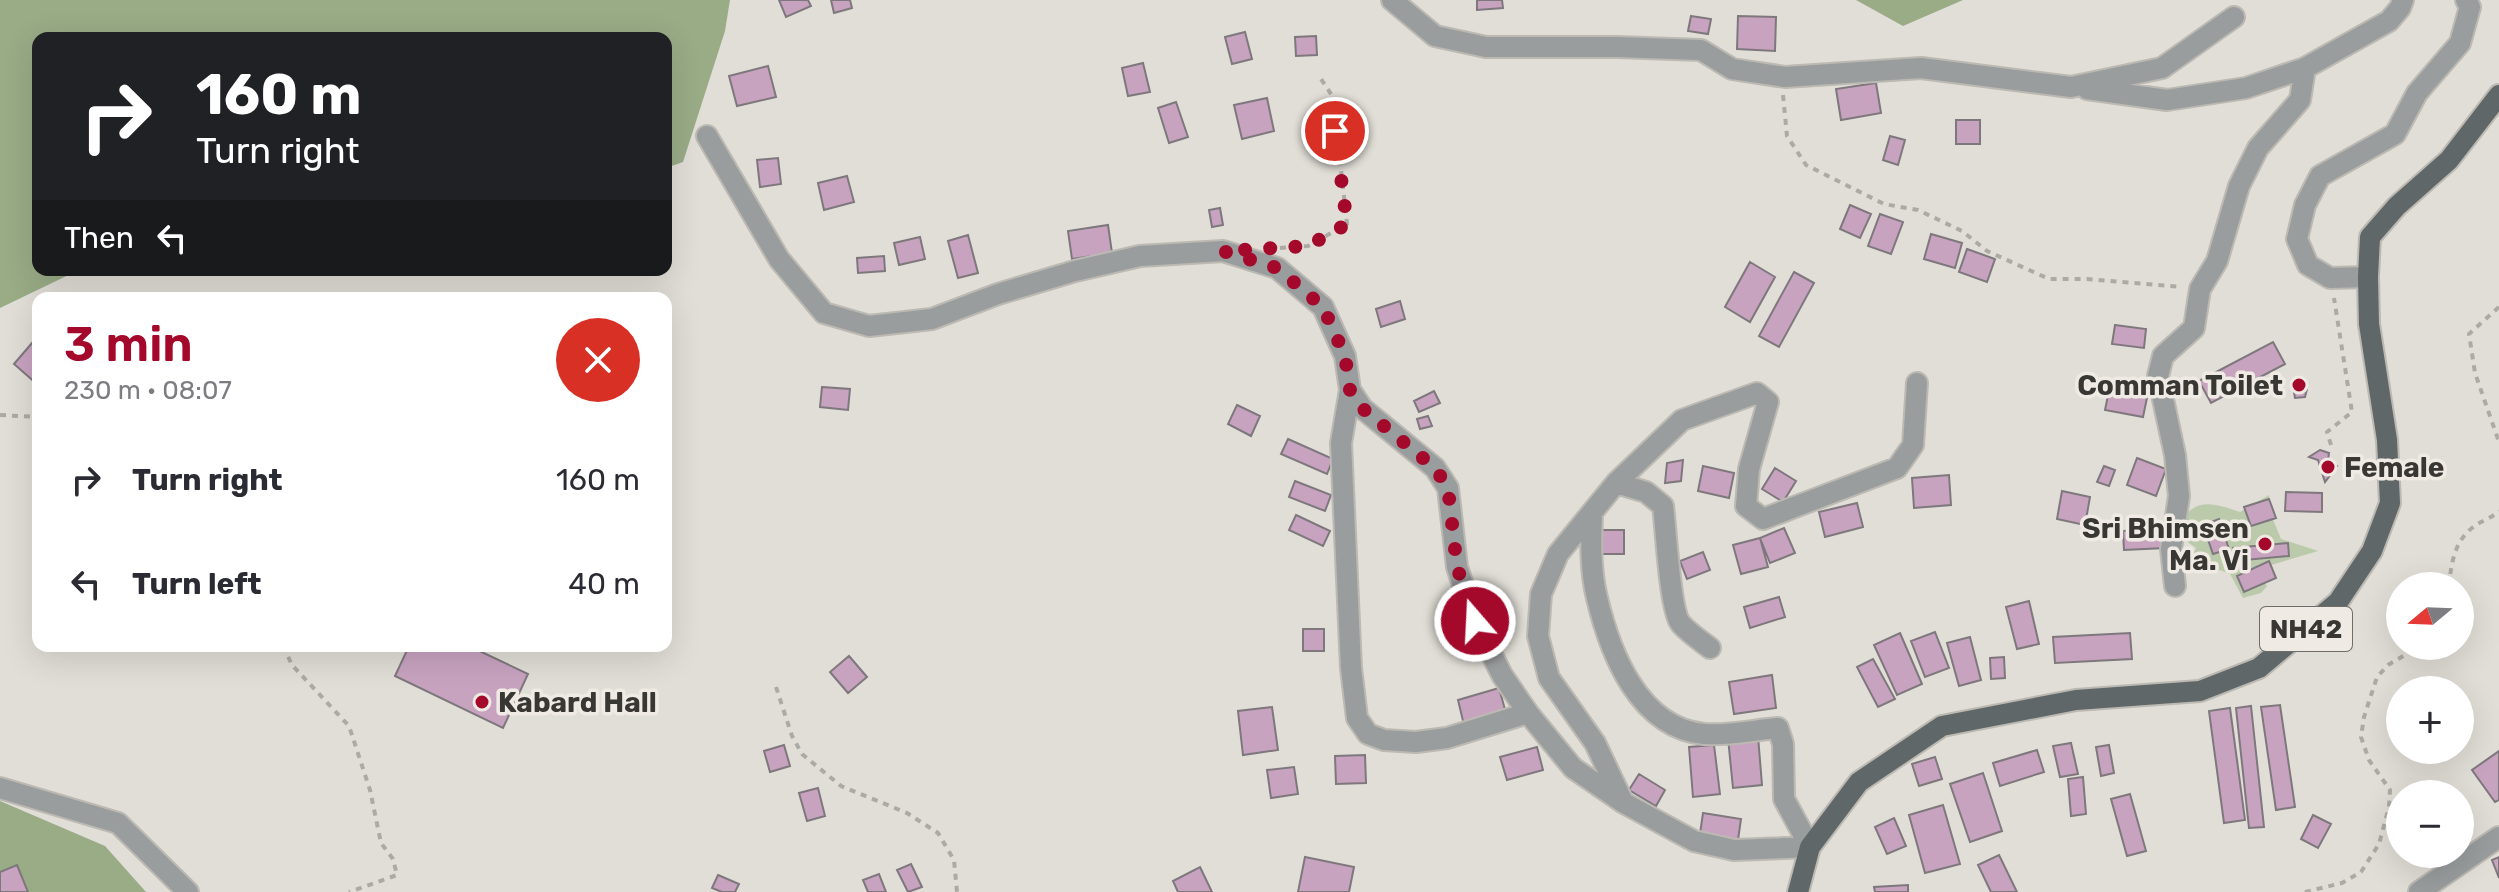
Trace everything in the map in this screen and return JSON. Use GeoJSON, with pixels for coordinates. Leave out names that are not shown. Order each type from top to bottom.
{"type":"FeatureCollection","features":[{"type":"Feature","properties":{"kind":"main road","name":"NH42"},"geometry":{"type":"LineString","coordinates":[[1798,892],[1810,847],[1859,782],[1942,726],[2076,700],[2200,691],[2259,668],[2338,602],[2372,551],[2390,503],[2387,440],[2369,324],[2370,237],[2397,206],[2449,160],[2499,95]]}},
{"type":"Feature","properties":{"kind":"street"},"geometry":{"type":"LineString","coordinates":[[1392,0],[1435,36],[1486,47],[1701,50],[1732,69],[1785,77],[1921,68],[2167,100],[2246,88],[2305,68],[2389,21],[2403,0]]}},
{"type":"Feature","properties":{"kind":"street"},"geometry":{"type":"LineString","coordinates":[[2368,277],[2330,278],[2308,265],[2297,239],[2305,205],[2320,176],[2395,134],[2417,93],[2460,43],[2470,7],[2466,0]]}},
{"type":"Feature","properties":{"kind":"street"},"geometry":{"type":"LineString","coordinates":[[2071,87],[2162,68],[2234,17]]}},
{"type":"Feature","properties":{"kind":"street"},"geometry":{"type":"LineString","coordinates":[[2175,586],[2171,549],[2179,496],[2175,455],[2158,376],[2163,356],[2194,328],[2200,289],[2217,261],[2239,186],[2258,148],[2300,100],[2305,68]]}},
{"type":"Feature","properties":{"kind":"street"},"geometry":{"type":"LineString","coordinates":[[707,136],[779,259],[824,313],[869,326],[932,319],[998,294],[1140,256],[1223,251],[1277,268],[1323,307],[1345,356],[1350,390],[1341,443],[1351,668],[1357,718],[1368,734],[1416,742],[1447,738],[1528,713]]}},
{"type":"Feature","properties":{"kind":"street"},"geometry":{"type":"LineString","coordinates":[[1624,803],[1595,743],[1549,678],[1538,636],[1541,594],[1558,554],[1616,483],[1682,420],[1757,393],[1768,402],[1749,469],[1746,506],[1763,519],[1897,468],[1913,445],[1917,383]]}},
{"type":"Feature","properties":{"kind":"street"},"geometry":{"type":"LineString","coordinates":[[1350,390],[1362,408],[1435,468],[1448,488],[1457,567],[1475,621],[1502,675],[1573,768],[1624,803],[1694,841],[1734,850],[1810,847],[1784,799],[1783,744],[1778,728],[1703,734],[1669,723],[1641,701],[1613,650],[1597,597],[1591,552],[1592,513]]}},
{"type":"Feature","properties":{"kind":"street"},"geometry":{"type":"LineString","coordinates":[[1616,483],[1646,492],[1663,506],[1670,558],[1671,598],[1679,623],[1710,648]]}},
{"type":"Feature","properties":{"kind":"street"},"geometry":{"type":"LineString","coordinates":[[0,788],[118,823],[188,892]]}},
{"type":"Feature","properties":{"kind":"street"},"geometry":{"type":"LineString","coordinates":[[2419,892],[2499,837]]}},
{"type":"Feature","properties":{"kind":"path"},"geometry":{"type":"LineString","coordinates":[[1280,248],[1308,246],[1347,224],[1333,97],[1319,76]]}},
{"type":"Feature","properties":{"kind":"path"},"geometry":{"type":"LineString","coordinates":[[1785,77],[1783,99],[1787,136],[1806,165],[1884,204],[1918,210],[1962,231],[1987,251],[2049,279],[2087,279],[2200,289]]}},
{"type":"Feature","properties":{"kind":"path"},"geometry":{"type":"LineString","coordinates":[[2331,445],[2327,432],[2352,412],[2333,294]]}},
{"type":"Feature","properties":{"kind":"path"},"geometry":{"type":"LineString","coordinates":[[2499,307],[2469,334],[2475,373],[2499,442]]}},
{"type":"Feature","properties":{"kind":"path"},"geometry":{"type":"LineString","coordinates":[[0,415],[32,417]]}},
{"type":"Feature","properties":{"kind":"path"},"geometry":{"type":"LineString","coordinates":[[2450,572],[2451,561],[2462,539],[2472,528],[2499,511]]}},
{"type":"Feature","properties":{"kind":"path"},"geometry":{"type":"LineString","coordinates":[[286,652],[292,665],[349,726],[370,790],[381,843],[393,859],[397,875],[349,892]]}},
{"type":"Feature","properties":{"kind":"path"},"geometry":{"type":"LineString","coordinates":[[2305,892],[2342,883],[2361,872],[2379,844],[2389,807],[2390,790],[2369,760],[2361,737],[2377,677],[2396,660]]}},
{"type":"Feature","properties":{"kind":"path"},"geometry":{"type":"LineString","coordinates":[[776,687],[792,736],[802,754],[841,786],[907,813],[938,833],[954,860],[957,892]]}},
{"type":"Feature","properties":{"kind":"green space"},"geometry":{"type":"Polygon","coordinates":[[[0,0],[730,0],[725,31],[683,162],[672,166],[672,32],[32,32],[32,276],[67,276],[0,308],[0,0]]]}},
{"type":"Feature","properties":{"kind":"green space"},"geometry":{"type":"Polygon","coordinates":[[[1856,0],[1963,0],[1903,26],[1856,0]]]}},
{"type":"Feature","properties":{"kind":"green space"},"geometry":{"type":"Polygon","coordinates":[[[2269,495],[2270,512],[2281,539],[2318,551],[2268,566],[2260,564],[2256,570],[2267,586],[2261,593],[2243,598],[2230,574],[2220,570],[2214,573],[2208,566],[2196,565],[2190,560],[2196,548],[2182,538],[2189,528],[2182,520],[2188,512],[2201,505],[2216,505],[2240,512],[2269,495]]]}},
{"type":"Feature","properties":{"kind":"green space"},"geometry":{"type":"Polygon","coordinates":[[[0,801],[105,846],[146,892],[0,892],[0,801]]]}},
{"type":"Feature","properties":{"kind":"building"},"geometry":{"type":"Polygon","coordinates":[[[779,0],[808,0],[811,6],[786,17],[779,0]]]}},
{"type":"Feature","properties":{"kind":"building"},"geometry":{"type":"Polygon","coordinates":[[[831,0],[850,0],[852,8],[834,13],[831,0]]]}},
{"type":"Feature","properties":{"kind":"building"},"geometry":{"type":"Polygon","coordinates":[[[1477,0],[1502,0],[1503,8],[1477,10],[1477,0]]]}},
{"type":"Feature","properties":{"kind":"building"},"geometry":{"type":"Polygon","coordinates":[[[1691,16],[1711,19],[1708,34],[1688,31],[1691,16]]]}},
{"type":"Feature","properties":{"kind":"building"},"geometry":{"type":"Polygon","coordinates":[[[1738,16],[1776,17],[1775,51],[1737,49],[1738,16]]]}},
{"type":"Feature","properties":{"kind":"building"},"geometry":{"type":"Polygon","coordinates":[[[1245,32],[1252,59],[1232,64],[1225,37],[1245,32]]]}},
{"type":"Feature","properties":{"kind":"building"},"geometry":{"type":"Polygon","coordinates":[[[1316,36],[1317,55],[1296,56],[1295,37],[1316,36]]]}},
{"type":"Feature","properties":{"kind":"building"},"geometry":{"type":"Polygon","coordinates":[[[1143,63],[1150,92],[1128,96],[1122,68],[1143,63]]]}},
{"type":"Feature","properties":{"kind":"building"},"geometry":{"type":"Polygon","coordinates":[[[768,66],[776,97],[737,106],[729,76],[768,66]]]}},
{"type":"Feature","properties":{"kind":"building"},"geometry":{"type":"Polygon","coordinates":[[[1876,83],[1881,113],[1841,120],[1836,89],[1876,83]]]}},
{"type":"Feature","properties":{"kind":"building"},"geometry":{"type":"Polygon","coordinates":[[[1267,98],[1274,131],[1242,139],[1234,105],[1267,98]]]}},
{"type":"Feature","properties":{"kind":"building"},"geometry":{"type":"Polygon","coordinates":[[[1176,102],[1188,137],[1169,143],[1158,108],[1176,102]]]}},
{"type":"Feature","properties":{"kind":"building"},"geometry":{"type":"Polygon","coordinates":[[[1956,120],[1980,120],[1980,144],[1956,144],[1956,120]]]}},
{"type":"Feature","properties":{"kind":"building"},"geometry":{"type":"Polygon","coordinates":[[[1890,136],[1905,140],[1898,165],[1883,160],[1890,136]]]}},
{"type":"Feature","properties":{"kind":"building"},"geometry":{"type":"Polygon","coordinates":[[[778,158],[781,184],[760,187],[757,160],[778,158]]]}},
{"type":"Feature","properties":{"kind":"building"},"geometry":{"type":"Polygon","coordinates":[[[847,176],[854,202],[824,210],[818,183],[847,176]]]}},
{"type":"Feature","properties":{"kind":"building"},"geometry":{"type":"Polygon","coordinates":[[[1850,205],[1871,214],[1860,238],[1840,229],[1850,205]]]}},
{"type":"Feature","properties":{"kind":"building"},"geometry":{"type":"Polygon","coordinates":[[[1220,208],[1223,225],[1212,227],[1209,210],[1220,208]]]}},
{"type":"Feature","properties":{"kind":"building"},"geometry":{"type":"Polygon","coordinates":[[[1880,214],[1903,222],[1891,254],[1868,246],[1880,214]]]}},
{"type":"Feature","properties":{"kind":"building"},"geometry":{"type":"Polygon","coordinates":[[[1108,225],[1112,253],[1072,259],[1068,231],[1108,225]]]}},
{"type":"Feature","properties":{"kind":"building"},"geometry":{"type":"Polygon","coordinates":[[[1931,234],[1962,243],[1955,268],[1924,259],[1931,234]]]}},
{"type":"Feature","properties":{"kind":"building"},"geometry":{"type":"Polygon","coordinates":[[[968,235],[978,273],[958,278],[948,241],[968,235]]]}},
{"type":"Feature","properties":{"kind":"building"},"geometry":{"type":"Polygon","coordinates":[[[920,237],[925,259],[899,265],[894,243],[920,237]]]}},
{"type":"Feature","properties":{"kind":"building"},"geometry":{"type":"Polygon","coordinates":[[[1967,249],[1995,259],[1987,282],[1959,272],[1967,249]]]}},
{"type":"Feature","properties":{"kind":"building"},"geometry":{"type":"Polygon","coordinates":[[[884,256],[885,271],[858,273],[857,258],[884,256]]]}},
{"type":"Feature","properties":{"kind":"building"},"geometry":{"type":"Polygon","coordinates":[[[1750,262],[1775,277],[1750,322],[1725,307],[1750,262]]]}},
{"type":"Feature","properties":{"kind":"building"},"geometry":{"type":"Polygon","coordinates":[[[1794,272],[1814,283],[1779,347],[1759,336],[1794,272]]]}},
{"type":"Feature","properties":{"kind":"building"},"geometry":{"type":"Polygon","coordinates":[[[1400,301],[1405,319],[1381,327],[1376,309],[1400,301]]]}},
{"type":"Feature","properties":{"kind":"building"},"geometry":{"type":"Polygon","coordinates":[[[2115,325],[2146,329],[2144,348],[2112,344],[2115,325]]]}},
{"type":"Feature","properties":{"kind":"building"},"geometry":{"type":"Polygon","coordinates":[[[2273,342],[2285,364],[2211,403],[2199,381],[2273,342]]]}},
{"type":"Feature","properties":{"kind":"building"},"geometry":{"type":"Polygon","coordinates":[[[32,343],[32,380],[14,364],[32,343]]]}},
{"type":"Feature","properties":{"kind":"building","name":"Comman Toilet"},"geometry":{"type":"Polygon","coordinates":[[[2298,379],[2304,382],[2307,389],[2305,397],[2295,398],[2292,381],[2298,379]]]}},
{"type":"Feature","properties":{"kind":"building"},"geometry":{"type":"Polygon","coordinates":[[[2111,381],[2149,388],[2143,417],[2105,410],[2111,381]]]}},
{"type":"Feature","properties":{"kind":"building"},"geometry":{"type":"Polygon","coordinates":[[[822,387],[850,389],[848,410],[820,407],[822,387]]]}},
{"type":"Feature","properties":{"kind":"building"},"geometry":{"type":"Polygon","coordinates":[[[1434,391],[1440,403],[1419,412],[1414,401],[1434,391]]]}},
{"type":"Feature","properties":{"kind":"building"},"geometry":{"type":"Polygon","coordinates":[[[1237,405],[1260,416],[1251,436],[1228,424],[1237,405]]]}},
{"type":"Feature","properties":{"kind":"building"},"geometry":{"type":"Polygon","coordinates":[[[1428,416],[1432,426],[1420,429],[1417,419],[1428,416]]]}},
{"type":"Feature","properties":{"kind":"building"},"geometry":{"type":"Polygon","coordinates":[[[1288,439],[1333,459],[1327,474],[1281,454],[1288,439]]]}},
{"type":"Feature","properties":{"kind":"building","name":"Female"},"geometry":{"type":"Polygon","coordinates":[[[2320,450],[2329,453],[2328,460],[2337,466],[2325,482],[2318,460],[2309,457],[2320,450]]]}},
{"type":"Feature","properties":{"kind":"building"},"geometry":{"type":"Polygon","coordinates":[[[2137,458],[2166,469],[2156,496],[2127,485],[2137,458]]]}},
{"type":"Feature","properties":{"kind":"building"},"geometry":{"type":"Polygon","coordinates":[[[1683,460],[1681,481],[1665,483],[1667,463],[1683,460]]]}},
{"type":"Feature","properties":{"kind":"building"},"geometry":{"type":"Polygon","coordinates":[[[1703,466],[1734,473],[1729,498],[1698,491],[1703,466]]]}},
{"type":"Feature","properties":{"kind":"building"},"geometry":{"type":"Polygon","coordinates":[[[2104,466],[2115,470],[2109,486],[2097,482],[2104,466]]]}},
{"type":"Feature","properties":{"kind":"building"},"geometry":{"type":"Polygon","coordinates":[[[1775,468],[1796,481],[1783,502],[1762,489],[1775,468]]]}},
{"type":"Feature","properties":{"kind":"building"},"geometry":{"type":"Polygon","coordinates":[[[1949,475],[1951,505],[1914,508],[1912,478],[1949,475]]]}},
{"type":"Feature","properties":{"kind":"building"},"geometry":{"type":"Polygon","coordinates":[[[1295,481],[1331,495],[1325,511],[1289,497],[1295,481]]]}},
{"type":"Feature","properties":{"kind":"building"},"geometry":{"type":"Polygon","coordinates":[[[2062,491],[2090,497],[2085,525],[2057,519],[2062,491]]]}},
{"type":"Feature","properties":{"kind":"building"},"geometry":{"type":"Polygon","coordinates":[[[2286,492],[2322,493],[2322,512],[2285,511],[2286,492]]]}},
{"type":"Feature","properties":{"kind":"building"},"geometry":{"type":"Polygon","coordinates":[[[2269,499],[2276,518],[2251,526],[2244,507],[2269,499]]]}},
{"type":"Feature","properties":{"kind":"building"},"geometry":{"type":"Polygon","coordinates":[[[1857,503],[1863,527],[1825,537],[1819,512],[1857,503]]]}},
{"type":"Feature","properties":{"kind":"building"},"geometry":{"type":"Polygon","coordinates":[[[1296,515],[1330,531],[1323,546],[1289,530],[1296,515]]]}},
{"type":"Feature","properties":{"kind":"building"},"geometry":{"type":"Polygon","coordinates":[[[2219,519],[2229,549],[2213,554],[2203,525],[2219,519]]]}},
{"type":"Feature","properties":{"kind":"building"},"geometry":{"type":"Polygon","coordinates":[[[1784,528],[1795,553],[1770,563],[1760,538],[1784,528]]]}},
{"type":"Feature","properties":{"kind":"building"},"geometry":{"type":"Polygon","coordinates":[[[2164,529],[2165,548],[2124,550],[2123,531],[2164,529]]]}},
{"type":"Feature","properties":{"kind":"building"},"geometry":{"type":"Polygon","coordinates":[[[1593,530],[1624,530],[1624,554],[1593,554],[1593,530]]]}},
{"type":"Feature","properties":{"kind":"building"},"geometry":{"type":"Polygon","coordinates":[[[1760,538],[1768,567],[1741,574],[1733,545],[1760,538]]]}},
{"type":"Feature","properties":{"kind":"building"},"geometry":{"type":"Polygon","coordinates":[[[2288,543],[2289,556],[2234,561],[2233,548],[2288,543]]]}},
{"type":"Feature","properties":{"kind":"building"},"geometry":{"type":"Polygon","coordinates":[[[1703,552],[1710,570],[1687,579],[1680,561],[1703,552]]]}},
{"type":"Feature","properties":{"kind":"building"},"geometry":{"type":"Polygon","coordinates":[[[2269,561],[2276,578],[2244,592],[2237,576],[2269,561]]]}},
{"type":"Feature","properties":{"kind":"building"},"geometry":{"type":"Polygon","coordinates":[[[1779,597],[1785,617],[1750,628],[1744,607],[1779,597]]]}},
{"type":"Feature","properties":{"kind":"building"},"geometry":{"type":"Polygon","coordinates":[[[2029,601],[2039,644],[2017,649],[2006,607],[2029,601]]]}},
{"type":"Feature","properties":{"kind":"building"},"geometry":{"type":"Polygon","coordinates":[[[1303,629],[1324,629],[1324,651],[1303,651],[1303,629]]]}},
{"type":"Feature","properties":{"kind":"building"},"geometry":{"type":"Polygon","coordinates":[[[1935,632],[1949,668],[1925,677],[1911,641],[1935,632]]]}},
{"type":"Feature","properties":{"kind":"building"},"geometry":{"type":"Polygon","coordinates":[[[1900,633],[1922,684],[1897,695],[1874,645],[1900,633]]]}},
{"type":"Feature","properties":{"kind":"building"},"geometry":{"type":"Polygon","coordinates":[[[2130,633],[2132,659],[2055,663],[2053,637],[2130,633]]]}},
{"type":"Feature","properties":{"kind":"building"},"geometry":{"type":"Polygon","coordinates":[[[1970,637],[1981,680],[1959,686],[1947,643],[1970,637]]]}},
{"type":"Feature","properties":{"kind":"building","name":"Kabard Hall"},"geometry":{"type":"Polygon","coordinates":[[[406,652],[482,652],[528,674],[503,728],[395,676],[406,652]]]}},
{"type":"Feature","properties":{"kind":"building"},"geometry":{"type":"Polygon","coordinates":[[[849,656],[867,677],[848,693],[830,672],[849,656]]]}},
{"type":"Feature","properties":{"kind":"building"},"geometry":{"type":"Polygon","coordinates":[[[2004,657],[2005,678],[1991,679],[1990,658],[2004,657]]]}},
{"type":"Feature","properties":{"kind":"building"},"geometry":{"type":"Polygon","coordinates":[[[1873,659],[1895,699],[1878,707],[1857,667],[1873,659]]]}},
{"type":"Feature","properties":{"kind":"building"},"geometry":{"type":"Polygon","coordinates":[[[1772,675],[1776,708],[1734,714],[1729,682],[1772,675]]]}},
{"type":"Feature","properties":{"kind":"building"},"geometry":{"type":"Polygon","coordinates":[[[1499,688],[1506,713],[1464,725],[1458,700],[1499,688]]]}},
{"type":"Feature","properties":{"kind":"building"},"geometry":{"type":"Polygon","coordinates":[[[2280,705],[2295,807],[2276,810],[2261,707],[2280,705]]]}},
{"type":"Feature","properties":{"kind":"building"},"geometry":{"type":"Polygon","coordinates":[[[2251,706],[2264,827],[2249,828],[2236,708],[2251,706]]]}},
{"type":"Feature","properties":{"kind":"building"},"geometry":{"type":"Polygon","coordinates":[[[1272,707],[1278,750],[1243,755],[1238,711],[1272,707]]]}},
{"type":"Feature","properties":{"kind":"building"},"geometry":{"type":"Polygon","coordinates":[[[2230,708],[2245,820],[2224,823],[2209,711],[2230,708]]]}},
{"type":"Feature","properties":{"kind":"building"},"geometry":{"type":"Polygon","coordinates":[[[1758,736],[1762,785],[1733,788],[1728,738],[1758,736]]]}},
{"type":"Feature","properties":{"kind":"building"},"geometry":{"type":"Polygon","coordinates":[[[2071,743],[2078,774],[2060,777],[2053,746],[2071,743]]]}},
{"type":"Feature","properties":{"kind":"building"},"geometry":{"type":"Polygon","coordinates":[[[784,745],[790,766],[770,772],[764,751],[784,745]]]}},
{"type":"Feature","properties":{"kind":"building"},"geometry":{"type":"Polygon","coordinates":[[[1714,745],[1720,794],[1693,797],[1689,747],[1714,745]]]}},
{"type":"Feature","properties":{"kind":"building"},"geometry":{"type":"Polygon","coordinates":[[[2109,745],[2114,773],[2101,776],[2096,747],[2109,745]]]}},
{"type":"Feature","properties":{"kind":"building"},"geometry":{"type":"Polygon","coordinates":[[[1537,747],[1543,770],[1507,780],[1500,757],[1537,747]]]}},
{"type":"Feature","properties":{"kind":"building"},"geometry":{"type":"Polygon","coordinates":[[[2037,750],[2044,772],[2000,786],[1993,763],[2037,750]]]}},
{"type":"Feature","properties":{"kind":"building"},"geometry":{"type":"Polygon","coordinates":[[[2499,751],[2499,800],[2495,802],[2472,770],[2499,751]]]}},
{"type":"Feature","properties":{"kind":"building"},"geometry":{"type":"Polygon","coordinates":[[[1365,755],[1366,783],[1336,784],[1335,756],[1365,755]]]}},
{"type":"Feature","properties":{"kind":"building"},"geometry":{"type":"Polygon","coordinates":[[[1935,757],[1942,779],[1919,786],[1912,764],[1935,757]]]}},
{"type":"Feature","properties":{"kind":"building"},"geometry":{"type":"Polygon","coordinates":[[[1294,767],[1298,794],[1271,798],[1267,770],[1294,767]]]}},
{"type":"Feature","properties":{"kind":"building"},"geometry":{"type":"Polygon","coordinates":[[[1983,773],[2002,831],[1970,842],[1950,784],[1983,773]]]}},
{"type":"Feature","properties":{"kind":"building"},"geometry":{"type":"Polygon","coordinates":[[[1639,774],[1665,790],[1656,806],[1629,790],[1639,774]]]}},
{"type":"Feature","properties":{"kind":"building"},"geometry":{"type":"Polygon","coordinates":[[[2083,777],[2086,814],[2071,816],[2068,779],[2083,777]]]}},
{"type":"Feature","properties":{"kind":"building"},"geometry":{"type":"Polygon","coordinates":[[[818,788],[825,816],[807,821],[799,793],[818,788]]]}},
{"type":"Feature","properties":{"kind":"building"},"geometry":{"type":"Polygon","coordinates":[[[2130,794],[2146,851],[2127,856],[2111,799],[2130,794]]]}},
{"type":"Feature","properties":{"kind":"building"},"geometry":{"type":"Polygon","coordinates":[[[1943,805],[1960,864],[1925,873],[1909,815],[1943,805]]]}},
{"type":"Feature","properties":{"kind":"building"},"geometry":{"type":"Polygon","coordinates":[[[1703,813],[1741,819],[1738,840],[1700,834],[1703,813]]]}},
{"type":"Feature","properties":{"kind":"building"},"geometry":{"type":"Polygon","coordinates":[[[2313,815],[2331,824],[2318,848],[2301,839],[2313,815]]]}},
{"type":"Feature","properties":{"kind":"building"},"geometry":{"type":"Polygon","coordinates":[[[1894,818],[1906,846],[1887,854],[1875,827],[1894,818]]]}},
{"type":"Feature","properties":{"kind":"building"},"geometry":{"type":"Polygon","coordinates":[[[1999,855],[2017,892],[1991,892],[1978,865],[1999,855]]]}},
{"type":"Feature","properties":{"kind":"building"},"geometry":{"type":"Polygon","coordinates":[[[1305,857],[1354,867],[1349,892],[1298,892],[1305,857]]]}},
{"type":"Feature","properties":{"kind":"building"},"geometry":{"type":"Polygon","coordinates":[[[2499,857],[2499,878],[2492,860],[2499,857]]]}},
{"type":"Feature","properties":{"kind":"building"},"geometry":{"type":"Polygon","coordinates":[[[911,864],[922,887],[908,892],[897,870],[911,864]]]}},
{"type":"Feature","properties":{"kind":"building"},"geometry":{"type":"Polygon","coordinates":[[[17,865],[28,892],[0,892],[0,872],[17,865]]]}},
{"type":"Feature","properties":{"kind":"building"},"geometry":{"type":"Polygon","coordinates":[[[1200,867],[1212,892],[1178,892],[1173,881],[1200,867]]]}},
{"type":"Feature","properties":{"kind":"building"},"geometry":{"type":"Polygon","coordinates":[[[879,874],[886,892],[868,892],[863,880],[879,874]]]}},
{"type":"Feature","properties":{"kind":"building"},"geometry":{"type":"Polygon","coordinates":[[[718,875],[739,884],[735,892],[712,888],[718,875]]]}},
{"type":"Feature","properties":{"kind":"building"},"geometry":{"type":"Polygon","coordinates":[[[1908,885],[1908,892],[1875,892],[1874,887],[1908,885]]]}},
{"type":"Feature","properties":{"kind":"place","name":"Comman Toilet"},"geometry":{"type":"Point","coordinates":[2299,385]}},
{"type":"Feature","properties":{"kind":"place","name":"Female"},"geometry":{"type":"Point","coordinates":[2328,467]}},
{"type":"Feature","properties":{"kind":"place","name":"Sri Bhimsen Ma. Vi"},"geometry":{"type":"Point","coordinates":[2265,544]}},
{"type":"Feature","properties":{"kind":"place","name":"Kabard Hall"},"geometry":{"type":"Point","coordinates":[482,702]}},
{"type":"Feature","properties":{"kind":"route"},"geometry":{"type":"LineString","coordinates":[[1335,131],[1347,224],[1308,246],[1223,251],[1277,268],[1323,307],[1345,356],[1350,390],[1362,408],[1435,468],[1448,488],[1457,567],[1475,621]]}}]}
